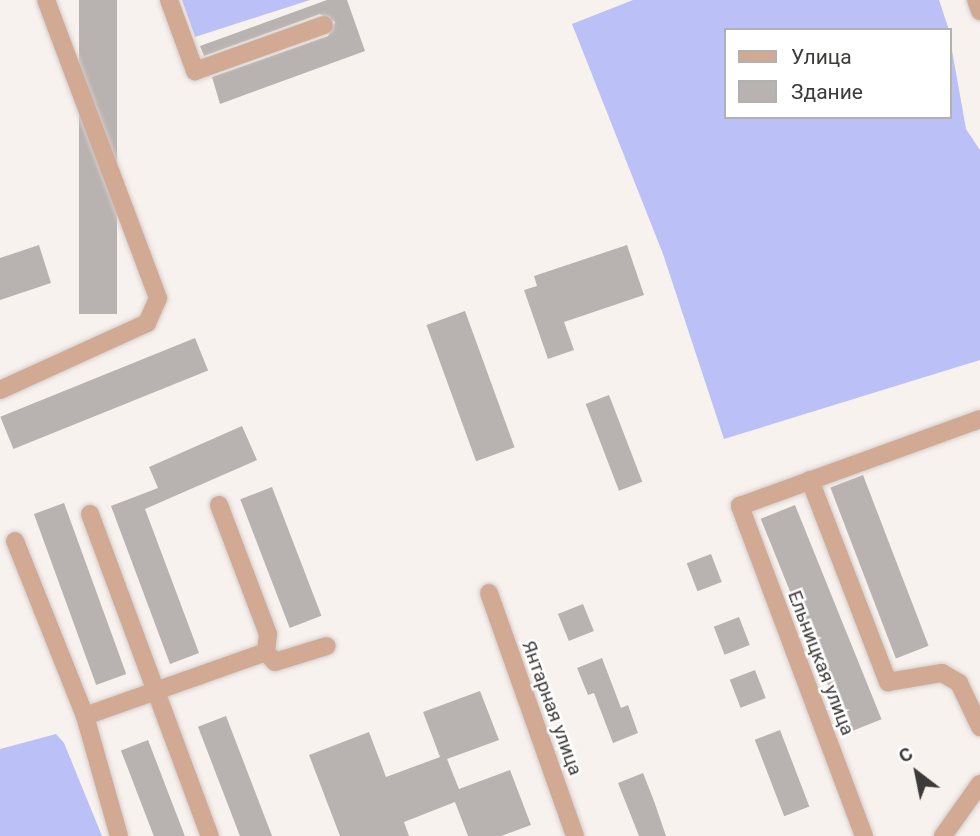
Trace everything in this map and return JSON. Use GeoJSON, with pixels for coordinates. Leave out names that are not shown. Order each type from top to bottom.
{"type":"FeatureCollection","features":[{"type":"Feature","properties":{"kind":"street"},"geometry":{"type":"LineString","coordinates":[[0,390],[146,323],[158,298],[46,0]]}},
{"type":"Feature","properties":{"kind":"street"},"geometry":{"type":"LineString","coordinates":[[169,0],[195,71],[324,25]]}},
{"type":"Feature","properties":{"kind":"street"},"geometry":{"type":"LineString","coordinates":[[976,0],[980,11]]}},
{"type":"Feature","properties":{"kind":"street"},"geometry":{"type":"LineString","coordinates":[[980,419],[810,480],[888,682],[942,673],[959,683],[980,727]]}},
{"type":"Feature","properties":{"kind":"street","name":"Ельницкая улица"},"geometry":{"type":"LineString","coordinates":[[810,480],[740,506],[864,836]]}},
{"type":"Feature","properties":{"kind":"street"},"geometry":{"type":"LineString","coordinates":[[219,505],[268,634],[266,652],[275,662],[327,646]]}},
{"type":"Feature","properties":{"kind":"street"},"geometry":{"type":"LineString","coordinates":[[89,514],[209,836]]}},
{"type":"Feature","properties":{"kind":"street"},"geometry":{"type":"LineString","coordinates":[[15,541],[85,716],[119,836]]}},
{"type":"Feature","properties":{"kind":"street","name":"Янтарная улица"},"geometry":{"type":"LineString","coordinates":[[489,593],[575,836]]}},
{"type":"Feature","properties":{"kind":"street"},"geometry":{"type":"LineString","coordinates":[[85,716],[266,652]]}},
{"type":"Feature","properties":{"kind":"street"},"geometry":{"type":"LineString","coordinates":[[943,836],[980,784]]}},
{"type":"Feature","properties":{"kind":"shaded area"},"geometry":{"type":"Polygon","coordinates":[[[182,0],[310,0],[195,37],[182,0]]]}},
{"type":"Feature","properties":{"kind":"shaded area"},"geometry":{"type":"Polygon","coordinates":[[[633,0],[939,0],[948,28],[724,28],[724,119],[952,119],[952,50],[966,129],[980,150],[980,360],[724,439],[663,254],[572,24],[633,0]]]}},
{"type":"Feature","properties":{"kind":"shaded area"},"geometry":{"type":"Polygon","coordinates":[[[56,734],[64,743],[102,836],[0,836],[0,749],[56,734]]]}},
{"type":"Feature","properties":{"kind":"building"},"geometry":{"type":"Polygon","coordinates":[[[79,0],[117,0],[117,314],[79,314],[79,0]]]}},
{"type":"Feature","properties":{"kind":"building"},"geometry":{"type":"Polygon","coordinates":[[[327,0],[347,0],[365,51],[220,104],[212,77],[328,36],[335,22],[320,14],[204,56],[200,46],[327,0]]]}},
{"type":"Feature","properties":{"kind":"building"},"geometry":{"type":"Polygon","coordinates":[[[39,245],[51,283],[0,300],[0,258],[39,245]]]}},
{"type":"Feature","properties":{"kind":"building"},"geometry":{"type":"Polygon","coordinates":[[[627,245],[644,295],[564,322],[574,350],[548,359],[524,290],[537,286],[534,276],[627,245]]]}},
{"type":"Feature","properties":{"kind":"building"},"geometry":{"type":"Polygon","coordinates":[[[465,311],[515,447],[476,461],[426,325],[465,311]]]}},
{"type":"Feature","properties":{"kind":"building"},"geometry":{"type":"Polygon","coordinates":[[[195,338],[208,370],[13,449],[0,417],[195,338]]]}},
{"type":"Feature","properties":{"kind":"building"},"geometry":{"type":"Polygon","coordinates":[[[609,395],[642,482],[619,491],[586,404],[609,395]]]}},
{"type":"Feature","properties":{"kind":"building"},"geometry":{"type":"Polygon","coordinates":[[[242,426],[257,460],[145,509],[199,653],[170,664],[111,506],[158,488],[149,467],[242,426]]]}},
{"type":"Feature","properties":{"kind":"building"},"geometry":{"type":"Polygon","coordinates":[[[863,475],[929,646],[896,658],[830,488],[863,475]]]}},
{"type":"Feature","properties":{"kind":"building"},"geometry":{"type":"Polygon","coordinates":[[[272,487],[321,616],[290,628],[240,499],[272,487]]]}},
{"type":"Feature","properties":{"kind":"building"},"geometry":{"type":"Polygon","coordinates":[[[64,503],[126,674],[96,685],[34,514],[64,503]]]}},
{"type":"Feature","properties":{"kind":"building"},"geometry":{"type":"Polygon","coordinates":[[[795,505],[882,719],[847,733],[761,519],[795,505]]]}},
{"type":"Feature","properties":{"kind":"building"},"geometry":{"type":"Polygon","coordinates":[[[711,554],[722,582],[697,591],[687,563],[711,554]]]}},
{"type":"Feature","properties":{"kind":"building"},"geometry":{"type":"Polygon","coordinates":[[[583,604],[594,631],[569,641],[558,614],[583,604]]]}},
{"type":"Feature","properties":{"kind":"building"},"geometry":{"type":"Polygon","coordinates":[[[739,617],[750,645],[725,655],[714,627],[739,617]]]}},
{"type":"Feature","properties":{"kind":"building"},"geometry":{"type":"Polygon","coordinates":[[[602,658],[621,708],[628,705],[638,733],[613,743],[594,693],[588,695],[577,668],[602,658]]]}},
{"type":"Feature","properties":{"kind":"building"},"geometry":{"type":"Polygon","coordinates":[[[755,670],[766,698],[741,708],[730,680],[755,670]]]}},
{"type":"Feature","properties":{"kind":"building"},"geometry":{"type":"Polygon","coordinates":[[[480,691],[499,740],[447,759],[459,789],[510,770],[531,825],[501,836],[468,836],[455,802],[404,822],[409,836],[340,836],[309,755],[369,732],[386,777],[440,757],[423,712],[480,691]]]}},
{"type":"Feature","properties":{"kind":"building"},"geometry":{"type":"Polygon","coordinates":[[[226,716],[272,836],[240,836],[198,727],[226,716]]]}},
{"type":"Feature","properties":{"kind":"building"},"geometry":{"type":"Polygon","coordinates":[[[780,730],[809,807],[784,816],[755,740],[780,730]]]}},
{"type":"Feature","properties":{"kind":"building"},"geometry":{"type":"Polygon","coordinates":[[[148,740],[185,836],[154,836],[121,750],[148,740]]]}},
{"type":"Feature","properties":{"kind":"building"},"geometry":{"type":"Polygon","coordinates":[[[643,773],[666,836],[639,836],[618,783],[643,773]]]}}]}
